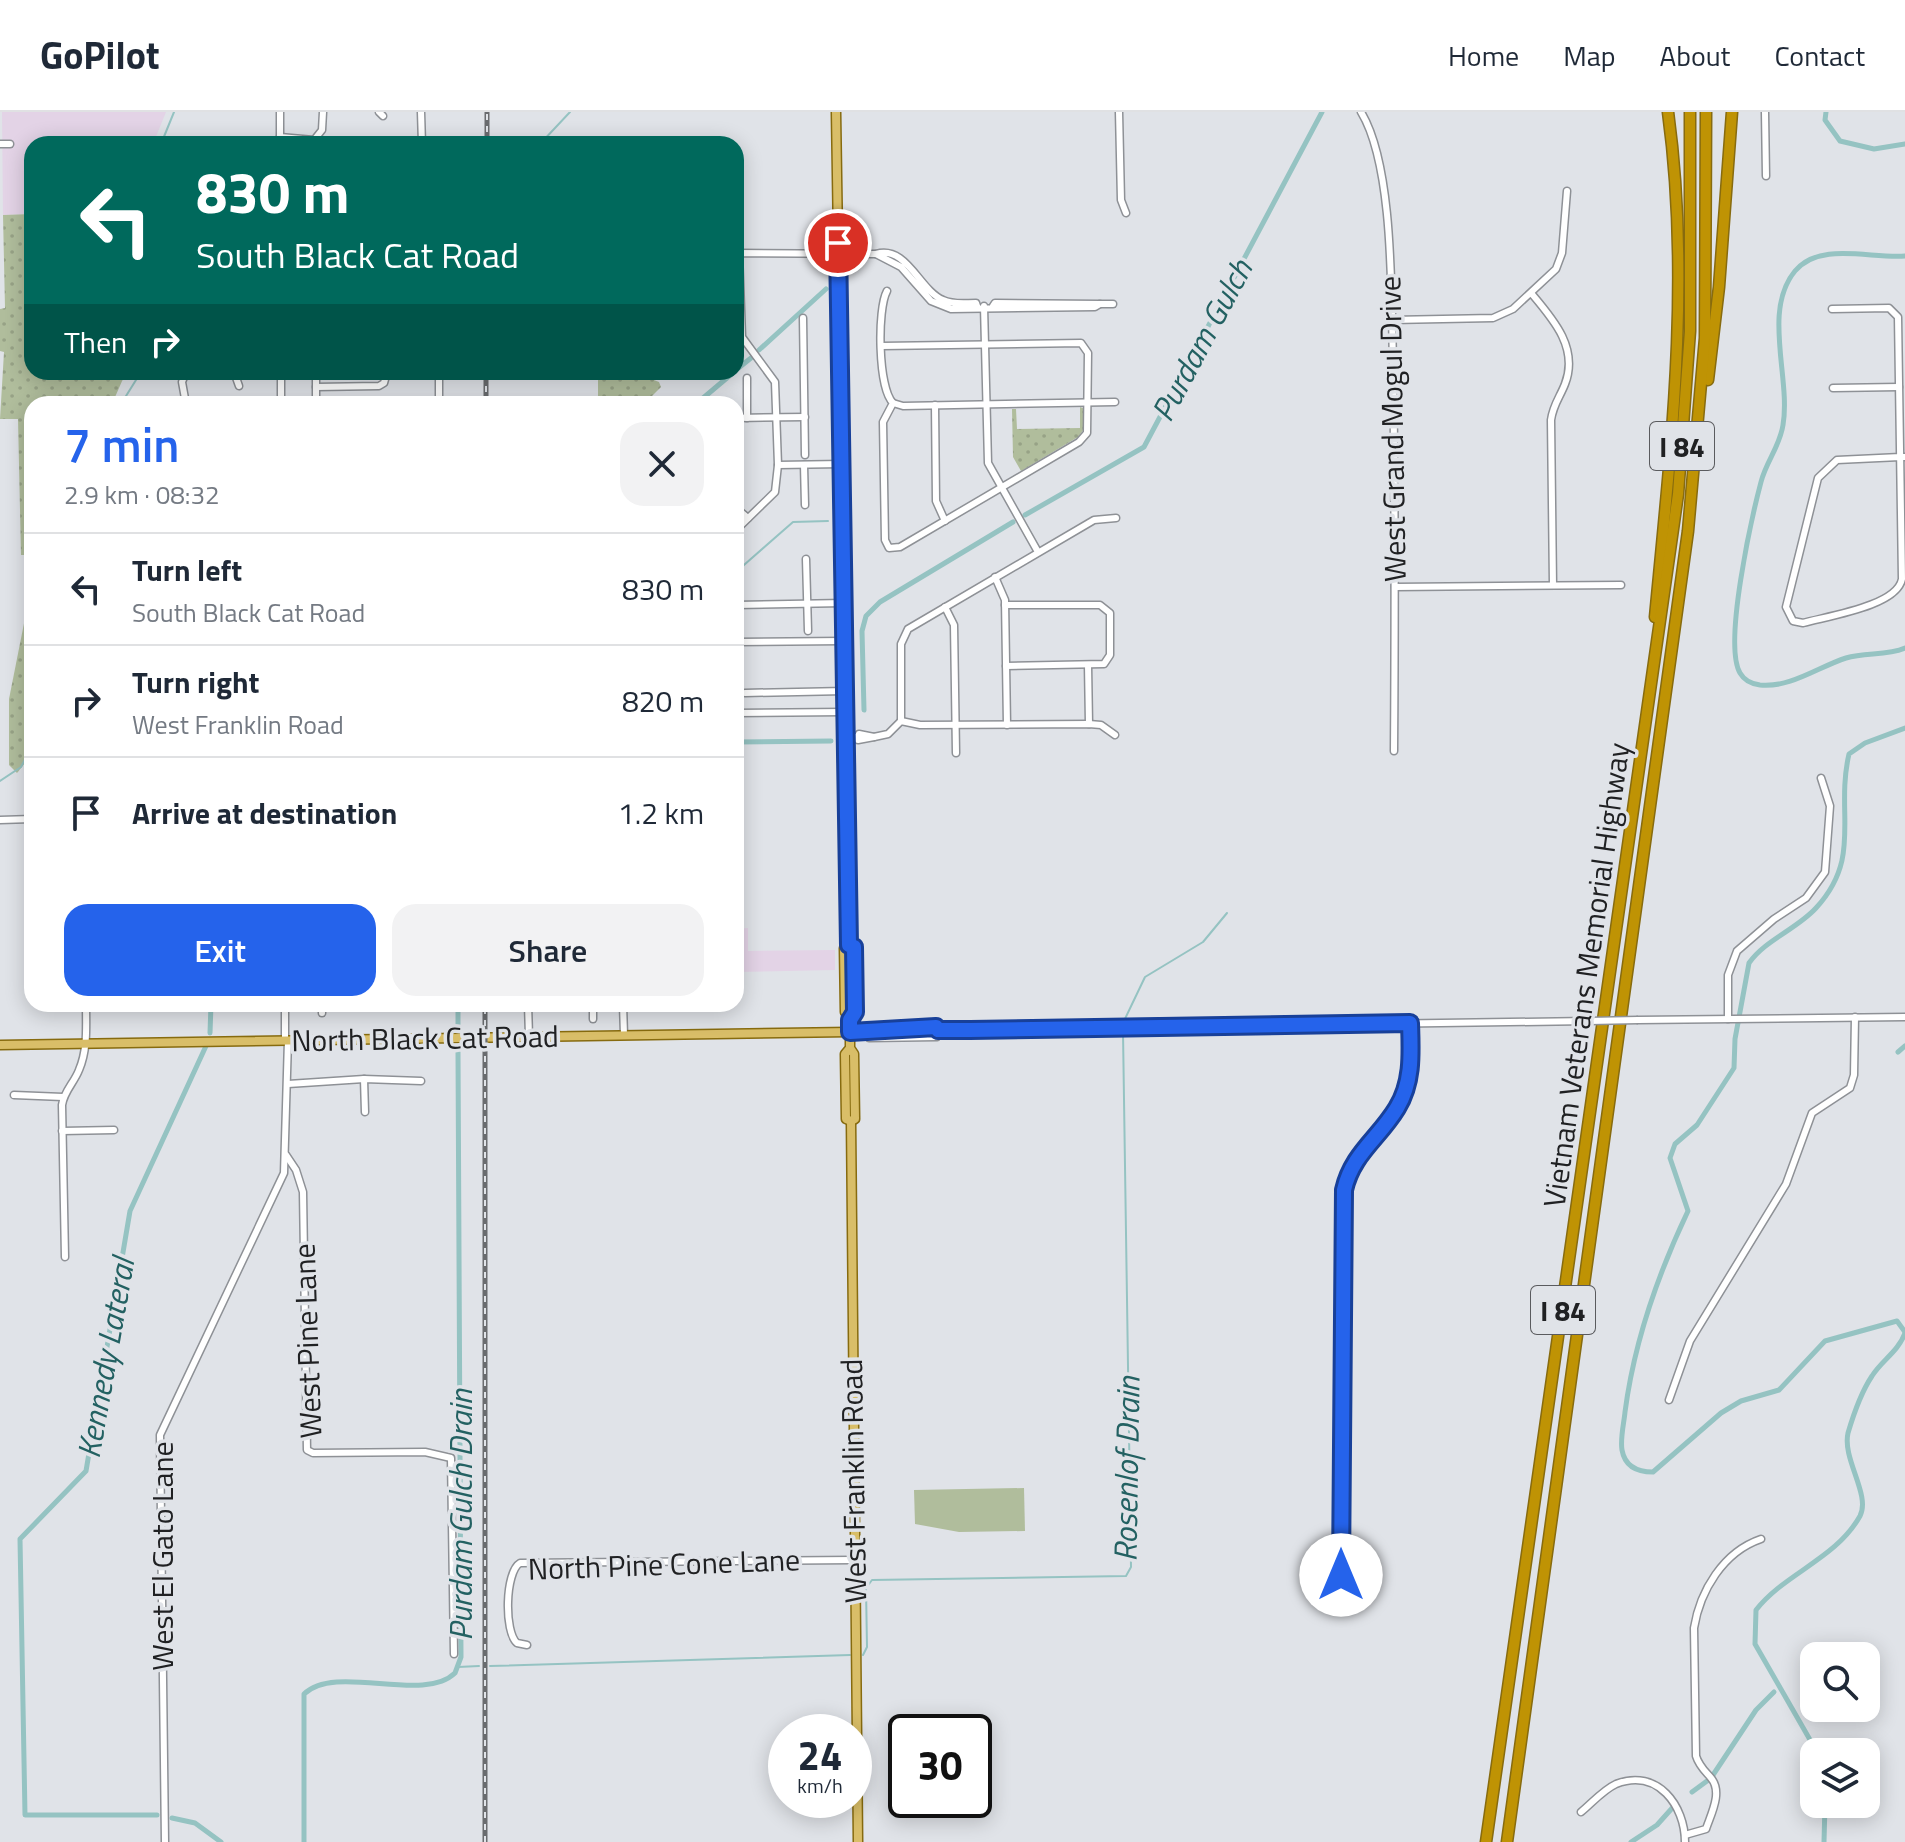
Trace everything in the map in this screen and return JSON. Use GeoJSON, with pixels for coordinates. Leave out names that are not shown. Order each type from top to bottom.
{"type":"FeatureCollection","features":[{"type":"Feature","properties":{"kind":"highway"},"geometry":{"type":"LineString","coordinates":[[1639,778],[1675,401],[1678,233],[1668,112]]}},
{"type":"Feature","properties":{"kind":"highway","name":"Vietnam Veterans Memorial Highway"},"geometry":{"type":"LineString","coordinates":[[1486,1842],[1639,778],[1685,412],[1691,269],[1690,112]]}},
{"type":"Feature","properties":{"kind":"highway","name":"Vietnam Veterans Memorial Highway"},"geometry":{"type":"LineString","coordinates":[[1507,1842],[1686,546],[1705,338],[1706,112]]}},
{"type":"Feature","properties":{"kind":"highway"},"geometry":{"type":"LineString","coordinates":[[1700,417],[1715,325],[1732,112]]}},
{"type":"Feature","properties":{"kind":"main road","name":"West Franklin Road"},"geometry":{"type":"LineString","coordinates":[[836,112],[849,945],[844,948],[845,1012],[850,1020],[850,1048],[845,1054],[846,1119],[851,1121],[858,1842]]}},
{"type":"Feature","properties":{"kind":"main road","name":"North Black Cat Road"},"geometry":{"type":"LineString","coordinates":[[0,1045],[850,1032]]}},
{"type":"Feature","properties":{"kind":"street"},"geometry":{"type":"LineString","coordinates":[[280,112],[280,136]]}},
{"type":"Feature","properties":{"kind":"street"},"geometry":{"type":"LineString","coordinates":[[319,136],[323,112]]}},
{"type":"Feature","properties":{"kind":"street"},"geometry":{"type":"LineString","coordinates":[[421,112],[422,136]]}},
{"type":"Feature","properties":{"kind":"street"},"geometry":{"type":"LineString","coordinates":[[1119,112],[1121,200],[1126,213]]}},
{"type":"Feature","properties":{"kind":"street","name":"West Grand Mogul Drive"},"geometry":{"type":"LineString","coordinates":[[1361,112],[1370,126],[1383,171],[1392,320],[1394,751]]}},
{"type":"Feature","properties":{"kind":"street"},"geometry":{"type":"LineString","coordinates":[[1765,112],[1766,176]]}},
{"type":"Feature","properties":{"kind":"street"},"geometry":{"type":"LineString","coordinates":[[0,144],[10,144]]}},
{"type":"Feature","properties":{"kind":"street"},"geometry":{"type":"LineString","coordinates":[[1392,320],[1493,318],[1505,314],[1556,269],[1567,191]]}},
{"type":"Feature","properties":{"kind":"street"},"geometry":{"type":"LineString","coordinates":[[744,253],[895,255],[928,291],[944,301],[985,306],[1095,307],[1113,304]]}},
{"type":"Feature","properties":{"kind":"street"},"geometry":{"type":"LineString","coordinates":[[887,291],[882,305],[883,387],[893,403]]}},
{"type":"Feature","properties":{"kind":"street"},"geometry":{"type":"LineString","coordinates":[[1531,293],[1561,330],[1567,350],[1567,377],[1551,420],[1553,585]]}},
{"type":"Feature","properties":{"kind":"street"},"geometry":{"type":"LineString","coordinates":[[985,306],[988,463],[1038,552]]}},
{"type":"Feature","properties":{"kind":"street"},"geometry":{"type":"LineString","coordinates":[[1832,309],[1889,308],[1898,317],[1903,457],[1902,579],[1899,589],[1887,599],[1803,623],[1789,617],[1786,607],[1818,478],[1837,460],[1903,457]]}},
{"type":"Feature","properties":{"kind":"street"},"geometry":{"type":"LineString","coordinates":[[803,318],[805,455]]}},
{"type":"Feature","properties":{"kind":"street"},"geometry":{"type":"LineString","coordinates":[[744,339],[774,376],[778,465],[775,492],[744,522]]}},
{"type":"Feature","properties":{"kind":"street"},"geometry":{"type":"LineString","coordinates":[[882,346],[1084,345],[1088,353],[1087,433],[1079,442],[900,547],[889,548],[885,540],[883,422],[893,403]]}},
{"type":"Feature","properties":{"kind":"street"},"geometry":{"type":"LineString","coordinates":[[747,378],[747,418],[805,417]]}},
{"type":"Feature","properties":{"kind":"street"},"geometry":{"type":"LineString","coordinates":[[237,380],[239,386]]}},
{"type":"Feature","properties":{"kind":"street"},"geometry":{"type":"LineString","coordinates":[[316,380],[316,396]]}},
{"type":"Feature","properties":{"kind":"street"},"geometry":{"type":"LineString","coordinates":[[316,387],[384,383],[385,380]]}},
{"type":"Feature","properties":{"kind":"street"},"geometry":{"type":"LineString","coordinates":[[1833,388],[1899,387]]}},
{"type":"Feature","properties":{"kind":"street"},"geometry":{"type":"LineString","coordinates":[[893,403],[1115,402]]}},
{"type":"Feature","properties":{"kind":"street"},"geometry":{"type":"LineString","coordinates":[[935,405],[936,501],[945,521]]}},
{"type":"Feature","properties":{"kind":"street"},"geometry":{"type":"LineString","coordinates":[[778,465],[842,464]]}},
{"type":"Feature","properties":{"kind":"street"},"geometry":{"type":"LineString","coordinates":[[804,465],[805,505]]}},
{"type":"Feature","properties":{"kind":"street"},"geometry":{"type":"LineString","coordinates":[[744,515],[748,518]]}},
{"type":"Feature","properties":{"kind":"street"},"geometry":{"type":"LineString","coordinates":[[845,737],[858,737],[858,740],[888,734],[901,721],[901,644],[907,631],[1094,520],[1116,518]]}},
{"type":"Feature","properties":{"kind":"street"},"geometry":{"type":"LineString","coordinates":[[806,559],[808,631]]}},
{"type":"Feature","properties":{"kind":"street"},"geometry":{"type":"LineString","coordinates":[[995,577],[1004,594],[1005,605],[1007,725]]}},
{"type":"Feature","properties":{"kind":"street"},"geometry":{"type":"LineString","coordinates":[[1395,587],[1621,585]]}},
{"type":"Feature","properties":{"kind":"street"},"geometry":{"type":"LineString","coordinates":[[744,605],[844,603]]}},
{"type":"Feature","properties":{"kind":"street"},"geometry":{"type":"LineString","coordinates":[[1005,605],[1106,607],[1110,613],[1110,645],[1106,662],[1006,666]]}},
{"type":"Feature","properties":{"kind":"street"},"geometry":{"type":"LineString","coordinates":[[945,607],[954,625],[956,753]]}},
{"type":"Feature","properties":{"kind":"street"},"geometry":{"type":"LineString","coordinates":[[744,642],[844,641]]}},
{"type":"Feature","properties":{"kind":"street"},"geometry":{"type":"LineString","coordinates":[[1088,665],[1089,724]]}},
{"type":"Feature","properties":{"kind":"street"},"geometry":{"type":"LineString","coordinates":[[745,693],[845,691]]}},
{"type":"Feature","properties":{"kind":"street"},"geometry":{"type":"LineString","coordinates":[[744,713],[845,712]]}},
{"type":"Feature","properties":{"kind":"street"},"geometry":{"type":"LineString","coordinates":[[901,721],[920,725],[1089,724],[1101,725],[1115,735]]}},
{"type":"Feature","properties":{"kind":"street"},"geometry":{"type":"LineString","coordinates":[[1728,1019],[1728,975],[1737,951],[1774,919],[1806,898],[1825,872],[1830,806],[1821,778]]}},
{"type":"Feature","properties":{"kind":"street"},"geometry":{"type":"LineString","coordinates":[[0,820],[24,819]]}},
{"type":"Feature","properties":{"kind":"street"},"geometry":{"type":"LineString","coordinates":[[65,1257],[63,1097],[79,1071],[86,1044],[86,1012]]}},
{"type":"Feature","properties":{"kind":"street","name":"West Pine Lane"},"geometry":{"type":"LineString","coordinates":[[285,1012],[286,1155],[296,1170],[303,1192],[307,1450],[313,1453],[425,1452],[451,1458],[454,1654]]}},
{"type":"Feature","properties":{"kind":"street"},"geometry":{"type":"LineString","coordinates":[[528,1012],[529,1036]]}},
{"type":"Feature","properties":{"kind":"street"},"geometry":{"type":"LineString","coordinates":[[593,1012],[593,1019]]}},
{"type":"Feature","properties":{"kind":"street"},"geometry":{"type":"LineString","coordinates":[[623,1012],[624,1035]]}},
{"type":"Feature","properties":{"kind":"street"},"geometry":{"type":"LineString","coordinates":[[1669,1400],[1690,1341],[1786,1184],[1812,1113],[1850,1088],[1854,1075],[1855,1017]]}},
{"type":"Feature","properties":{"kind":"street"},"geometry":{"type":"LineString","coordinates":[[850,1032],[865,1031],[869,1038],[937,1037],[938,1030],[1905,1017]]}},
{"type":"Feature","properties":{"kind":"street"},"geometry":{"type":"LineString","coordinates":[[1341,1575],[1344,1190],[1355,1159],[1390,1118],[1404,1094],[1410,1067],[1410,1023]]}},
{"type":"Feature","properties":{"kind":"street"},"geometry":{"type":"LineString","coordinates":[[288,1084],[364,1079],[421,1081]]}},
{"type":"Feature","properties":{"kind":"street"},"geometry":{"type":"LineString","coordinates":[[364,1079],[365,1112]]}},
{"type":"Feature","properties":{"kind":"street"},"geometry":{"type":"LineString","coordinates":[[14,1095],[63,1097]]}},
{"type":"Feature","properties":{"kind":"street"},"geometry":{"type":"LineString","coordinates":[[62,1131],[114,1130]]}},
{"type":"Feature","properties":{"kind":"street","name":"West El Gato Lane"},"geometry":{"type":"LineString","coordinates":[[165,1842],[160,1435],[167,1413],[276,1196],[286,1155]]}},
{"type":"Feature","properties":{"kind":"street"},"geometry":{"type":"LineString","coordinates":[[1581,1812],[1614,1785],[1647,1783],[1658,1786],[1675,1801],[1683,1815],[1685,1839],[1706,1829],[1717,1796],[1715,1782],[1701,1767],[1696,1756],[1694,1628],[1698,1607],[1718,1571],[1750,1543],[1761,1539]]}},
{"type":"Feature","properties":{"kind":"street","name":"North Pine Cone Lane"},"geometry":{"type":"LineString","coordinates":[[527,1645],[517,1643],[509,1634],[510,1578],[520,1563],[854,1560]]}},
{"type":"Feature","properties":{"kind":"shaded area"},"geometry":{"type":"Polygon","coordinates":[[[2,112],[166,112],[156,136],[24,136],[24,214],[3,215],[2,112]]]}},
{"type":"Feature","properties":{"kind":"shaded area"},"geometry":{"type":"Polygon","coordinates":[[[744,928],[748,928],[748,951],[835,950],[835,970],[744,972],[744,928]]]}},
{"type":"Feature","properties":{"kind":"green space"},"geometry":{"type":"Polygon","coordinates":[[[24,214],[24,380],[122,380],[116,396],[24,396],[24,555],[21,555],[18,419],[0,419],[4,352],[0,351],[0,309],[5,308],[3,215],[24,214]]]}},
{"type":"Feature","properties":{"kind":"green space"},"geometry":{"type":"Polygon","coordinates":[[[598,380],[654,380],[661,387],[652,396],[598,396],[598,380]]]}},
{"type":"Feature","properties":{"kind":"green space"},"geometry":{"type":"Polygon","coordinates":[[[1080,407],[1085,409],[1084,429],[1078,437],[1021,471],[1013,457],[1012,409],[1016,409],[1017,429],[1080,428],[1080,407]]]}},
{"type":"Feature","properties":{"kind":"green space"},"geometry":{"type":"Polygon","coordinates":[[[24,623],[24,764],[17,773],[9,765],[9,699],[24,623]]]}},
{"type":"Feature","properties":{"kind":"green space"},"geometry":{"type":"Polygon","coordinates":[[[1024,1488],[1025,1531],[959,1532],[915,1524],[914,1490],[1024,1488]]]}},
{"type":"Feature","properties":{"kind":"waterway"},"geometry":{"type":"LineString","coordinates":[[164,136],[174,112]]}},
{"type":"Feature","properties":{"kind":"waterway"},"geometry":{"type":"LineString","coordinates":[[548,136],[570,112]]}},
{"type":"Feature","properties":{"kind":"waterway","name":"Purdam Gulch"},"geometry":{"type":"LineString","coordinates":[[1025,515],[1144,447],[1322,112]]}},
{"type":"Feature","properties":{"kind":"waterway"},"geometry":{"type":"LineString","coordinates":[[1826,112],[1825,120],[1840,141],[1874,149],[1905,144]]}},
{"type":"Feature","properties":{"kind":"waterway"},"geometry":{"type":"LineString","coordinates":[[1905,256],[1847,253],[1818,256],[1795,271],[1785,287],[1779,325],[1784,387],[1783,425],[1757,499],[1741,579],[1735,636],[1740,673],[1748,681],[1760,685],[1793,680],[1846,658],[1905,648]]}},
{"type":"Feature","properties":{"kind":"waterway","name":"Kennedy Lateral"},"geometry":{"type":"LineString","coordinates":[[759,350],[826,289]]}},
{"type":"Feature","properties":{"kind":"waterway","name":"Kennedy Lateral"},"geometry":{"type":"LineString","coordinates":[[744,364],[751,358]]}},
{"type":"Feature","properties":{"kind":"waterway"},"geometry":{"type":"LineString","coordinates":[[126,396],[136,380]]}},
{"type":"Feature","properties":{"kind":"waterway","name":"Kennedy Lateral"},"geometry":{"type":"LineString","coordinates":[[706,396],[724,380]]}},
{"type":"Feature","properties":{"kind":"waterway"},"geometry":{"type":"LineString","coordinates":[[744,565],[793,522],[828,521]]}},
{"type":"Feature","properties":{"kind":"waterway","name":"Purdam Gulch"},"geometry":{"type":"LineString","coordinates":[[864,710],[862,631],[866,616],[880,602],[1013,522]]}},
{"type":"Feature","properties":{"kind":"waterway"},"geometry":{"type":"LineString","coordinates":[[1905,728],[1865,743],[1849,754],[1845,776],[1845,834],[1839,871],[1816,908],[1749,963],[1735,1039],[1734,1068],[1697,1125],[1675,1144],[1670,1158],[1688,1211],[1657,1284],[1641,1335],[1621,1441],[1626,1461],[1642,1471],[1653,1472],[1721,1413],[1741,1401],[1779,1390],[1825,1341],[1897,1321],[1905,1332]]}},
{"type":"Feature","properties":{"kind":"waterway","name":"Purdam Gulch"},"geometry":{"type":"LineString","coordinates":[[744,742],[831,741]]}},
{"type":"Feature","properties":{"kind":"waterway"},"geometry":{"type":"LineString","coordinates":[[0,781],[21,767],[24,761]]}},
{"type":"Feature","properties":{"kind":"waterway","name":"Rosenlof Drain"},"geometry":{"type":"LineString","coordinates":[[1123,1023],[1145,977],[1203,942],[1227,913]]}},
{"type":"Feature","properties":{"kind":"waterway","name":"Kennedy Lateral"},"geometry":{"type":"LineString","coordinates":[[210,1033],[211,1012]]}},
{"type":"Feature","properties":{"kind":"waterway","name":"Purdam Gulch"},"geometry":{"type":"LineString","coordinates":[[458,1012],[458,1025]]}},
{"type":"Feature","properties":{"kind":"waterway","name":"Rosenlof Drain"},"geometry":{"type":"LineString","coordinates":[[863,1655],[867,1647],[866,1588],[872,1580],[1126,1576],[1131,1567],[1123,1032]]}},
{"type":"Feature","properties":{"kind":"waterway","name":"Kennedy Lateral"},"geometry":{"type":"LineString","coordinates":[[157,1815],[25,1815],[20,1539],[86,1471],[130,1211],[206,1046]]}},
{"type":"Feature","properties":{"kind":"waterway"},"geometry":{"type":"LineString","coordinates":[[1898,1052],[1905,1046]]}},
{"type":"Feature","properties":{"kind":"waterway","name":"Purdam Gulch Drain"},"geometry":{"type":"LineString","coordinates":[[304,1842],[304,1694],[318,1685],[337,1682],[402,1685],[441,1682],[455,1673],[461,1657],[458,1052]]}},
{"type":"Feature","properties":{"kind":"waterway"},"geometry":{"type":"LineString","coordinates":[[1809,1738],[1755,1644],[1756,1610],[1781,1586],[1838,1544],[1860,1516],[1862,1498],[1849,1454],[1848,1433],[1868,1382],[1905,1333]]}},
{"type":"Feature","properties":{"kind":"waterway","name":"Rosenlof Drain"},"geometry":{"type":"LineString","coordinates":[[490,1666],[850,1655]]}},
{"type":"Feature","properties":{"kind":"waterway","name":"Rosenlof Drain"},"geometry":{"type":"LineString","coordinates":[[458,1667],[479,1666]]}},
{"type":"Feature","properties":{"kind":"waterway"},"geometry":{"type":"LineString","coordinates":[[1713,1775],[1756,1710],[1774,1692]]}},
{"type":"Feature","properties":{"kind":"waterway"},"geometry":{"type":"LineString","coordinates":[[1692,1792],[1707,1781]]}},
{"type":"Feature","properties":{"kind":"waterway"},"geometry":{"type":"LineString","coordinates":[[1631,1842],[1657,1825],[1674,1806]]}},
{"type":"Feature","properties":{"kind":"waterway","name":"Kennedy Lateral"},"geometry":{"type":"LineString","coordinates":[[172,1818],[195,1823],[221,1842]]}},
{"type":"Feature","properties":{"kind":"waterway"},"geometry":{"type":"LineString","coordinates":[[1824,1842],[1825,1818]]}},
{"type":"Feature","properties":{"kind":"railway"},"geometry":{"type":"LineString","coordinates":[[487,112],[487,136]]}},
{"type":"Feature","properties":{"kind":"railway"},"geometry":{"type":"LineString","coordinates":[[486,380],[486,396]]}},
{"type":"Feature","properties":{"kind":"railway"},"geometry":{"type":"LineString","coordinates":[[485,1012],[485,1842]]}},
{"type":"Feature","properties":{"kind":"route"},"geometry":{"type":"LineString","coordinates":[[838,243],[849,945],[854,947],[855,1012],[850,1020],[850,1032],[869,1028],[970,1030],[1410,1023],[1410,1067],[1404,1094],[1390,1118],[1355,1159],[1344,1190],[1341,1575]]}}]}
